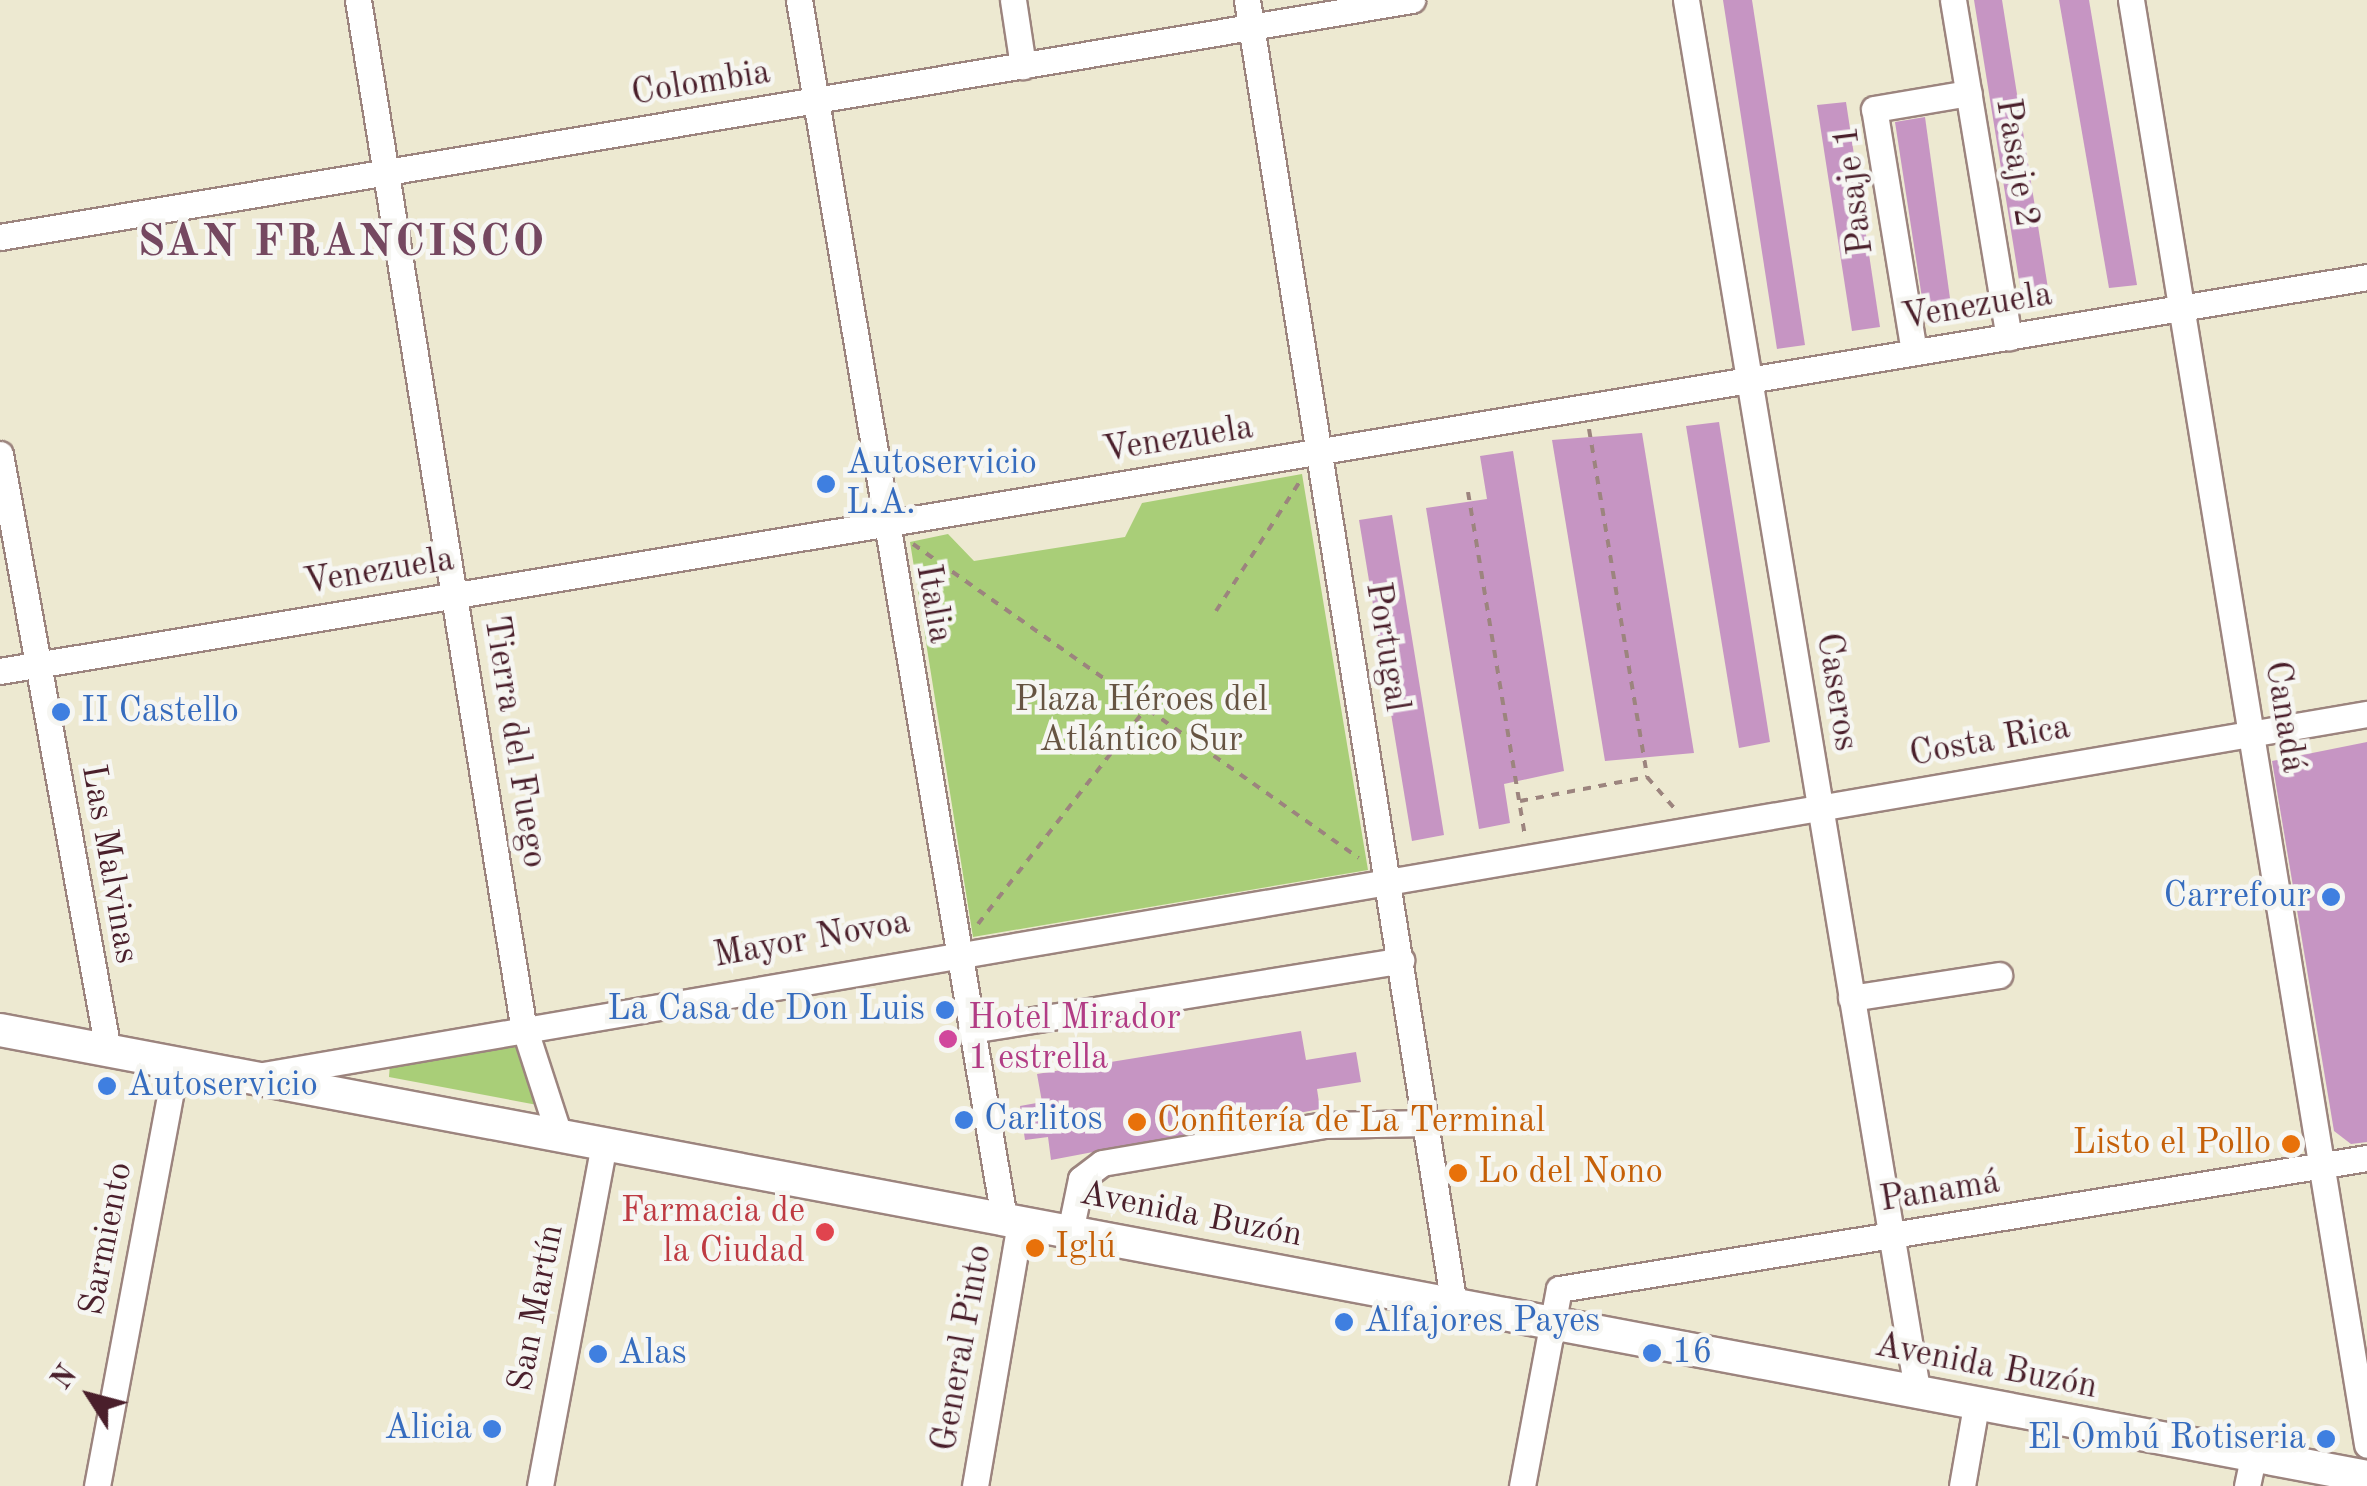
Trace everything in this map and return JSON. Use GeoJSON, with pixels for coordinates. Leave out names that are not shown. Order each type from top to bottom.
{"type":"FeatureCollection","features":[{"type":"Feature","properties":{"kind":"main road","name":"Avenida Buzón"},"geometry":{"type":"LineString","coordinates":[[0,1030],[1976,1406],[2250,1472],[2367,1477]]}},
{"type":"Feature","properties":{"kind":"street","name":"Tierra del Fuego"},"geometry":{"type":"LineString","coordinates":[[358,0],[523,1024],[559,1135]]}},
{"type":"Feature","properties":{"kind":"street","name":"Italia"},"geometry":{"type":"LineString","coordinates":[[799,0],[956,951],[1012,1221]]}},
{"type":"Feature","properties":{"kind":"street"},"geometry":{"type":"LineString","coordinates":[[1013,0],[1023,66]]}},
{"type":"Feature","properties":{"kind":"street","name":"Portugal"},"geometry":{"type":"LineString","coordinates":[[1247,0],[1454,1306]]}},
{"type":"Feature","properties":{"kind":"street","name":"Caseros"},"geometry":{"type":"LineString","coordinates":[[1686,0],[1918,1395]]}},
{"type":"Feature","properties":{"kind":"street","name":"Pasaje 2"},"geometry":{"type":"LineString","coordinates":[[1953,0],[2009,336]]}},
{"type":"Feature","properties":{"kind":"street","name":"Canadá"},"geometry":{"type":"LineString","coordinates":[[2131,0],[2367,1445]]}},
{"type":"Feature","properties":{"kind":"street","name":"Colombia"},"geometry":{"type":"LineString","coordinates":[[0,238],[1402,1]]}},
{"type":"Feature","properties":{"kind":"street","name":"Pasaje 1"},"geometry":{"type":"LineString","coordinates":[[1914,352],[1874,109],[1969,93]]}},
{"type":"Feature","properties":{"kind":"street","name":"Venezuela"},"geometry":{"type":"LineString","coordinates":[[0,671],[2367,277]]}},
{"type":"Feature","properties":{"kind":"street","name":"Las Malvinas"},"geometry":{"type":"LineString","coordinates":[[0,454],[108,1050]]}},
{"type":"Feature","properties":{"kind":"street","name":"Costa Rica"},"geometry":{"type":"LineString","coordinates":[[1388,878],[2367,714]]}},
{"type":"Feature","properties":{"kind":"street","name":"Mayor Novoa"},"geometry":{"type":"LineString","coordinates":[[250,1078],[523,1024],[1388,878]]}},
{"type":"Feature","properties":{"kind":"street"},"geometry":{"type":"LineString","coordinates":[[970,1030],[1401,960]]}},
{"type":"Feature","properties":{"kind":"street"},"geometry":{"type":"LineString","coordinates":[[1851,998],[1999,975]]}},
{"type":"Feature","properties":{"kind":"street","name":"Sarmiento"},"geometry":{"type":"LineString","coordinates":[[97,1486],[176,1063]]}},
{"type":"Feature","properties":{"kind":"street"},"geometry":{"type":"LineString","coordinates":[[1070,1232],[1080,1179],[1102,1163],[1324,1124],[1426,1123]]}},
{"type":"Feature","properties":{"kind":"street","name":"San Martín"},"geometry":{"type":"LineString","coordinates":[[540,1486],[604,1143]]}},
{"type":"Feature","properties":{"kind":"street","name":"Panamá"},"geometry":{"type":"LineString","coordinates":[[1553,1324],[1560,1289],[2367,1158]]}},
{"type":"Feature","properties":{"kind":"street","name":"General Pinto"},"geometry":{"type":"LineString","coordinates":[[974,1486],[1012,1221]]}},
{"type":"Feature","properties":{"kind":"street"},"geometry":{"type":"LineString","coordinates":[[1522,1486],[1553,1324]]}},
{"type":"Feature","properties":{"kind":"street"},"geometry":{"type":"LineString","coordinates":[[1962,1486],[1976,1406]]}},
{"type":"Feature","properties":{"kind":"path"},"geometry":{"type":"LineString","coordinates":[[1585,407],[1647,778],[1691,828]]}},
{"type":"Feature","properties":{"kind":"path"},"geometry":{"type":"LineString","coordinates":[[1216,612],[1319,452]]}},
{"type":"Feature","properties":{"kind":"path"},"geometry":{"type":"LineString","coordinates":[[1468,492],[1528,855]]}},
{"type":"Feature","properties":{"kind":"path"},"geometry":{"type":"LineString","coordinates":[[884,524],[1144,711],[1388,878]]}},
{"type":"Feature","properties":{"kind":"path"},"geometry":{"type":"LineString","coordinates":[[956,951],[1144,711]]}},
{"type":"Feature","properties":{"kind":"path"},"geometry":{"type":"LineString","coordinates":[[1520,801],[1647,778]]}},
{"type":"Feature","properties":{"kind":"green space","name":"Plaza Héroes del Atlántico Sur"},"geometry":{"type":"Polygon","coordinates":[[[1302,474],[1368,870],[973,937],[910,542],[948,534],[974,561],[1125,537],[1142,503],[1302,474]]]}},
{"type":"Feature","properties":{"kind":"green space"},"geometry":{"type":"Polygon","coordinates":[[[522,1040],[548,1107],[389,1077],[390,1063],[522,1040]]]}},
{"type":"Feature","properties":{"kind":"building"},"geometry":{"type":"Polygon","coordinates":[[[1723,0],[1752,0],[1805,345],[1777,349],[1723,0]]]}},
{"type":"Feature","properties":{"kind":"building"},"geometry":{"type":"Polygon","coordinates":[[[1974,0],[2002,0],[2050,301],[2023,305],[1974,0]]]}},
{"type":"Feature","properties":{"kind":"building"},"geometry":{"type":"Polygon","coordinates":[[[2059,0],[2089,0],[2137,285],[2109,288],[2059,0]]]}},
{"type":"Feature","properties":{"kind":"building"},"geometry":{"type":"Polygon","coordinates":[[[1846,102],[1880,327],[1852,331],[1817,105],[1846,102]]]}},
{"type":"Feature","properties":{"kind":"building"},"geometry":{"type":"Polygon","coordinates":[[[1925,117],[1953,320],[1926,324],[1895,122],[1925,117]]]}},
{"type":"Feature","properties":{"kind":"building"},"geometry":{"type":"Polygon","coordinates":[[[1719,422],[1770,742],[1739,748],[1686,426],[1719,422]]]}},
{"type":"Feature","properties":{"kind":"building"},"geometry":{"type":"Polygon","coordinates":[[[1642,433],[1694,753],[1605,761],[1552,440],[1642,433]]]}},
{"type":"Feature","properties":{"kind":"building"},"geometry":{"type":"Polygon","coordinates":[[[1513,451],[1564,771],[1504,784],[1510,823],[1479,829],[1426,508],[1487,499],[1480,456],[1513,451]]]}},
{"type":"Feature","properties":{"kind":"building"},"geometry":{"type":"Polygon","coordinates":[[[1392,515],[1444,835],[1412,841],[1359,520],[1392,515]]]}},
{"type":"Feature","properties":{"kind":"building","name":"Carrefour"},"geometry":{"type":"Polygon","coordinates":[[[2367,742],[2367,1142],[2351,1144],[2334,1131],[2272,761],[2367,742]]]}},
{"type":"Feature","properties":{"kind":"building"},"geometry":{"type":"Polygon","coordinates":[[[1301,1031],[1306,1060],[1356,1052],[1361,1082],[1317,1089],[1320,1109],[1051,1160],[1048,1137],[1025,1140],[1020,1106],[1042,1102],[1037,1074],[1301,1031]]]}},
{"type":"Feature","properties":{"kind":"place","name":"Autoservicio L.A."},"geometry":{"type":"Point","coordinates":[826,484]}},
{"type":"Feature","properties":{"kind":"place","name":"II Castello"},"geometry":{"type":"Point","coordinates":[61,712]}},
{"type":"Feature","properties":{"kind":"place","name":"Carrefour"},"geometry":{"type":"Point","coordinates":[2331,897]}},
{"type":"Feature","properties":{"kind":"place","name":"La Casa de Don Luis"},"geometry":{"type":"Point","coordinates":[945,1010]}},
{"type":"Feature","properties":{"kind":"place","name":"Hotel Mirador 1 estrella"},"geometry":{"type":"Point","coordinates":[948,1039]}},
{"type":"Feature","properties":{"kind":"place","name":"Autoservicio"},"geometry":{"type":"Point","coordinates":[107,1086]}},
{"type":"Feature","properties":{"kind":"place","name":"Carlitos"},"geometry":{"type":"Point","coordinates":[964,1120]}},
{"type":"Feature","properties":{"kind":"place","name":"Confitería de La Terminal"},"geometry":{"type":"Point","coordinates":[1137,1122]}},
{"type":"Feature","properties":{"kind":"place","name":"Listo el Pollo"},"geometry":{"type":"Point","coordinates":[2291,1144]}},
{"type":"Feature","properties":{"kind":"place","name":"Lo del Nono"},"geometry":{"type":"Point","coordinates":[1458,1173]}},
{"type":"Feature","properties":{"kind":"place","name":"Farmacia de la Ciudad"},"geometry":{"type":"Point","coordinates":[825,1232]}},
{"type":"Feature","properties":{"kind":"place","name":"Iglú"},"geometry":{"type":"Point","coordinates":[1035,1248]}},
{"type":"Feature","properties":{"kind":"place","name":"Alfajores Payes"},"geometry":{"type":"Point","coordinates":[1344,1322]}},
{"type":"Feature","properties":{"kind":"place","name":"16"},"geometry":{"type":"Point","coordinates":[1652,1353]}},
{"type":"Feature","properties":{"kind":"place","name":"Alas"},"geometry":{"type":"Point","coordinates":[598,1354]}},
{"type":"Feature","properties":{"kind":"place","name":"Alicia"},"geometry":{"type":"Point","coordinates":[492,1429]}},
{"type":"Feature","properties":{"kind":"place","name":"El Ombú Rotiseria"},"geometry":{"type":"Point","coordinates":[2326,1439]}},
{"type":"Feature","properties":{"kind":"district","name":"SAN FRANCISCO"},"geometry":{"type":"Point","coordinates":[342,244]}}]}
